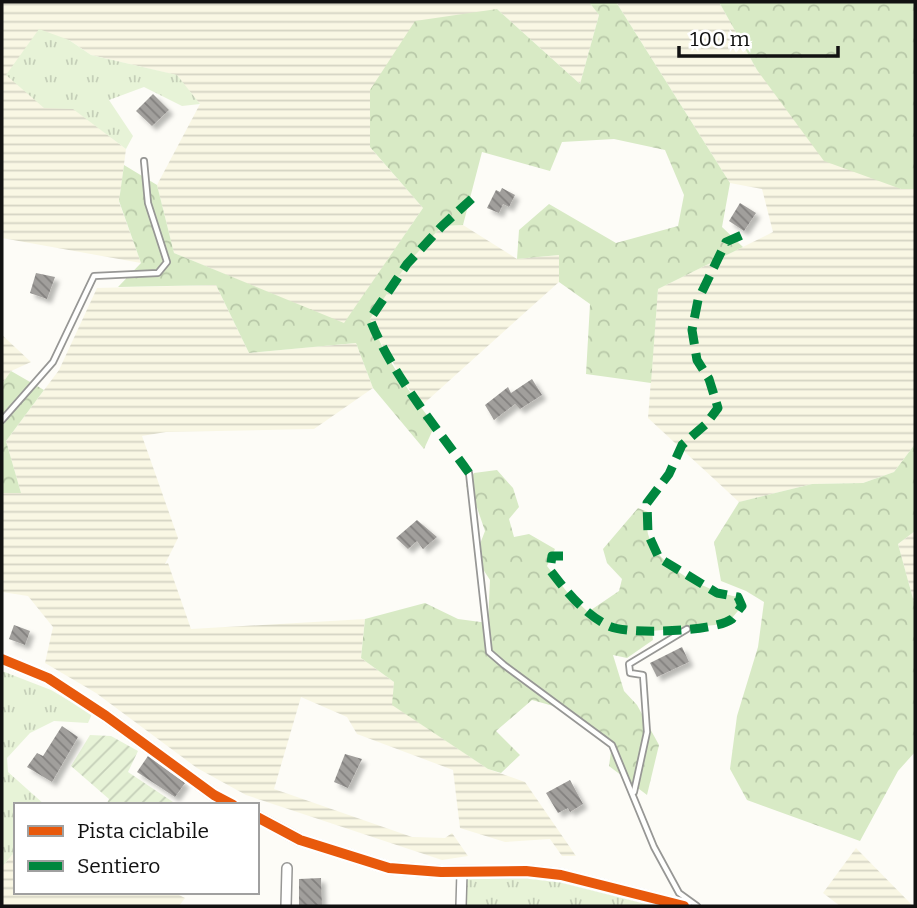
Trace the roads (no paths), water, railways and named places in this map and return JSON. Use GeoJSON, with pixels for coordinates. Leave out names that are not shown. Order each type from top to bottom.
{"type":"FeatureCollection","features":[{"type":"Feature","properties":{"kind":"street"},"geometry":{"type":"LineString","coordinates":[[2,659],[48,678],[229,803]]}},
{"type":"Feature","properties":{"kind":"street"},"geometry":{"type":"LineString","coordinates":[[259,818],[300,840],[390,868],[561,875],[684,906]]}},
{"type":"Feature","properties":{"kind":"street"},"geometry":{"type":"LineString","coordinates":[[286,906],[287,868]]}},
{"type":"Feature","properties":{"kind":"street"},"geometry":{"type":"LineString","coordinates":[[461,906],[462,872]]}},
{"type":"Feature","properties":{"kind":"lane"},"geometry":{"type":"LineString","coordinates":[[2,420],[53,362],[94,275],[158,273],[167,262],[148,203],[144,161]]}},
{"type":"Feature","properties":{"kind":"lane"},"geometry":{"type":"LineString","coordinates":[[469,473],[489,652],[612,744],[654,847],[679,892],[697,906]]}},
{"type":"Feature","properties":{"kind":"lane"},"geometry":{"type":"LineString","coordinates":[[633,793],[647,732],[643,676],[630,673],[629,664],[688,629]]}}]}
